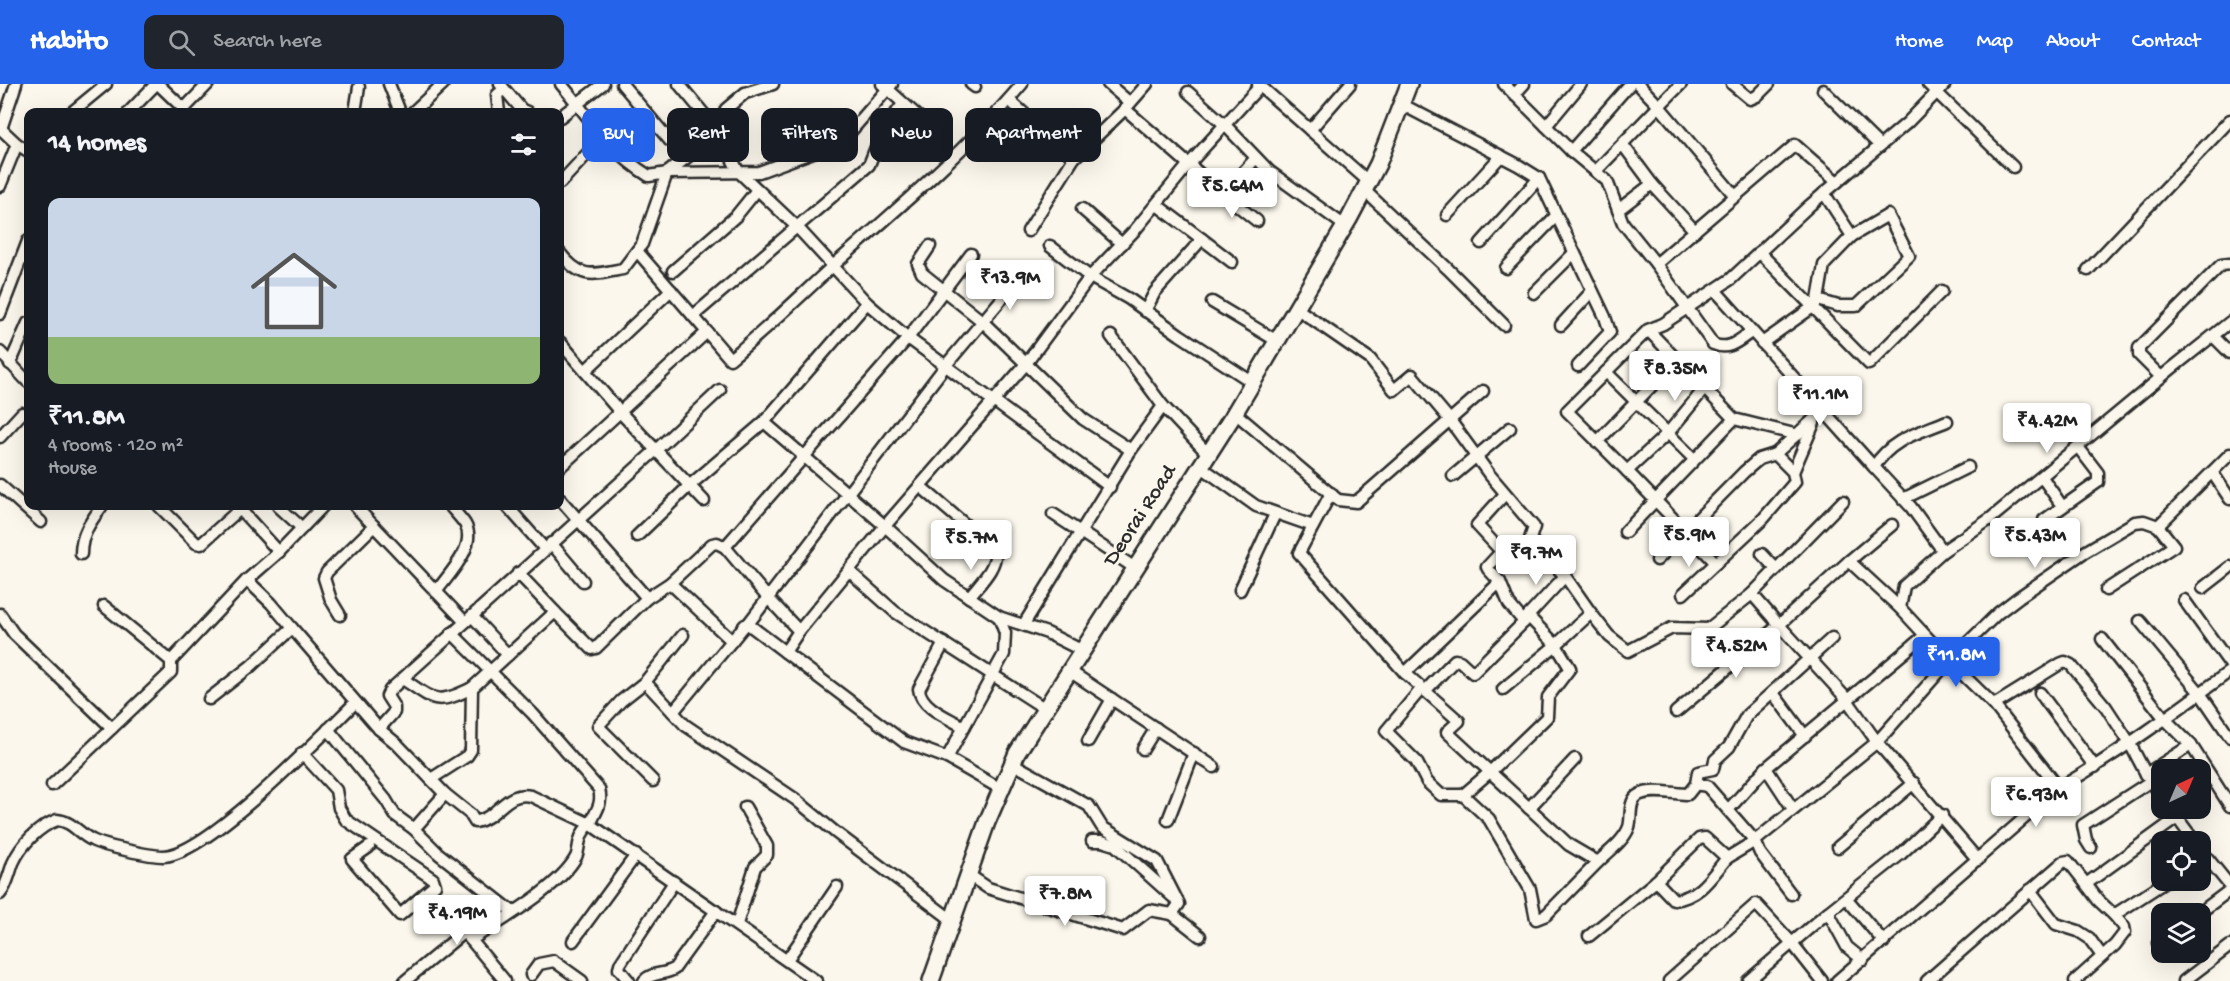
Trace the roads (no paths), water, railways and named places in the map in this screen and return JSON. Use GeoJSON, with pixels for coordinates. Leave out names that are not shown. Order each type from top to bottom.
{"type":"FeatureCollection","features":[{"type":"Feature","properties":{"kind":"street"},"geometry":{"type":"LineString","coordinates":[[15,84],[1,128],[24,148]]}},
{"type":"Feature","properties":{"kind":"street"},"geometry":{"type":"LineString","coordinates":[[77,108],[106,84]]}},
{"type":"Feature","properties":{"kind":"street"},"geometry":{"type":"LineString","coordinates":[[133,108],[157,84],[180,108]]}},
{"type":"Feature","properties":{"kind":"street"},"geometry":{"type":"LineString","coordinates":[[186,108],[208,84]]}},
{"type":"Feature","properties":{"kind":"street"},"geometry":{"type":"LineString","coordinates":[[388,84],[398,108]]}},
{"type":"Feature","properties":{"kind":"street"},"geometry":{"type":"LineString","coordinates":[[417,108],[442,84]]}},
{"type":"Feature","properties":{"kind":"street"},"geometry":{"type":"LineString","coordinates":[[561,84],[582,110]]}},
{"type":"Feature","properties":{"kind":"street"},"geometry":{"type":"LineString","coordinates":[[564,114],[603,84]]}},
{"type":"Feature","properties":{"kind":"street"},"geometry":{"type":"LineString","coordinates":[[622,84],[667,137]]}},
{"type":"Feature","properties":{"kind":"street"},"geometry":{"type":"LineString","coordinates":[[727,108],[744,88],[774,84]]}},
{"type":"Feature","properties":{"kind":"street"},"geometry":{"type":"LineString","coordinates":[[637,251],[730,359],[763,333],[906,203],[979,132],[1022,84]]}},
{"type":"Feature","properties":{"kind":"street"},"geometry":{"type":"LineString","coordinates":[[1108,84],[1127,106],[1189,164],[1257,221]]}},
{"type":"Feature","properties":{"kind":"street"},"geometry":{"type":"LineString","coordinates":[[1101,132],[1147,84]]}},
{"type":"Feature","properties":{"kind":"street"},"geometry":{"type":"LineString","coordinates":[[1270,94],[1278,84]]}},
{"type":"Feature","properties":{"kind":"street"},"geometry":{"type":"LineString","coordinates":[[1310,130],[1350,84]]}},
{"type":"Feature","properties":{"kind":"street","name":"Deorai Road"},"geometry":{"type":"LineString","coordinates":[[931,981],[1012,763],[1068,670],[1234,412],[1345,226],[1378,164],[1409,84]]}},
{"type":"Feature","properties":{"kind":"street"},"geometry":{"type":"LineString","coordinates":[[1504,84],[1571,151],[1607,182],[1623,223],[1656,264],[1713,344],[1722,348],[1731,346],[1751,332]]}},
{"type":"Feature","properties":{"kind":"street"},"geometry":{"type":"LineString","coordinates":[[1514,95],[1524,84]]}},
{"type":"Feature","properties":{"kind":"street"},"geometry":{"type":"LineString","coordinates":[[1546,126],[1581,84]]}},
{"type":"Feature","properties":{"kind":"street"},"geometry":{"type":"LineString","coordinates":[[1571,151],[1630,84]]}},
{"type":"Feature","properties":{"kind":"street"},"geometry":{"type":"LineString","coordinates":[[1638,84],[1735,196]]}},
{"type":"Feature","properties":{"kind":"street"},"geometry":{"type":"LineString","coordinates":[[1596,171],[1681,84]]}},
{"type":"Feature","properties":{"kind":"street"},"geometry":{"type":"LineString","coordinates":[[1732,84],[1750,99],[1757,96],[1769,84]]}},
{"type":"Feature","properties":{"kind":"street"},"geometry":{"type":"LineString","coordinates":[[1928,84],[2013,167]]}},
{"type":"Feature","properties":{"kind":"street"},"geometry":{"type":"LineString","coordinates":[[1716,562],[1567,411],[1648,330],[1663,324],[1731,279],[1824,193],[1907,123],[1945,84]]}},
{"type":"Feature","properties":{"kind":"street"},"geometry":{"type":"LineString","coordinates":[[785,652],[799,631],[885,526],[1025,364],[1090,277],[1157,205],[1189,164],[1259,85],[1310,130],[1504,325]]}},
{"type":"Feature","properties":{"kind":"street"},"geometry":{"type":"LineString","coordinates":[[627,162],[649,176],[667,173],[759,172],[816,151],[827,140],[845,138],[887,86],[908,108]]}},
{"type":"Feature","properties":{"kind":"street"},"geometry":{"type":"LineString","coordinates":[[356,108],[359,87]]}},
{"type":"Feature","properties":{"kind":"street"},"geometry":{"type":"LineString","coordinates":[[499,108],[497,95],[502,87],[520,108]]}},
{"type":"Feature","properties":{"kind":"street"},"geometry":{"type":"LineString","coordinates":[[686,87],[701,108]]}},
{"type":"Feature","properties":{"kind":"street"},"geometry":{"type":"LineString","coordinates":[[1823,90],[1880,146]]}},
{"type":"Feature","properties":{"kind":"street"},"geometry":{"type":"LineString","coordinates":[[1188,92],[1225,125],[1269,171],[1345,226]]}},
{"type":"Feature","properties":{"kind":"street"},"geometry":{"type":"LineString","coordinates":[[1009,100],[1018,108]]}},
{"type":"Feature","properties":{"kind":"street"},"geometry":{"type":"LineString","coordinates":[[693,316],[869,165],[882,132],[903,104]]}},
{"type":"Feature","properties":{"kind":"street"},"geometry":{"type":"LineString","coordinates":[[1401,104],[1539,178],[1610,332],[1578,366]]}},
{"type":"Feature","properties":{"kind":"street"},"geometry":{"type":"LineString","coordinates":[[2088,270],[2230,120]]}},
{"type":"Feature","properties":{"kind":"street"},"geometry":{"type":"LineString","coordinates":[[0,186],[17,144]]}},
{"type":"Feature","properties":{"kind":"street"},"geometry":{"type":"LineString","coordinates":[[1623,145],[1652,184],[1695,231]]}},
{"type":"Feature","properties":{"kind":"street"},"geometry":{"type":"LineString","coordinates":[[1656,264],[1795,145],[1837,182]]}},
{"type":"Feature","properties":{"kind":"street"},"geometry":{"type":"LineString","coordinates":[[1447,215],[1501,156]]}},
{"type":"Feature","properties":{"kind":"street"},"geometry":{"type":"LineString","coordinates":[[1223,194],[1256,158]]}},
{"type":"Feature","properties":{"kind":"street"},"geometry":{"type":"LineString","coordinates":[[564,179],[582,159]]}},
{"type":"Feature","properties":{"kind":"street"},"geometry":{"type":"LineString","coordinates":[[564,258],[569,265],[590,275],[623,269],[642,244],[667,173],[681,162]]}},
{"type":"Feature","properties":{"kind":"street"},"geometry":{"type":"LineString","coordinates":[[734,162],[738,171],[797,227],[867,303],[908,338],[1110,487]]}},
{"type":"Feature","properties":{"kind":"street"},"geometry":{"type":"LineString","coordinates":[[1028,231],[1071,162]]}},
{"type":"Feature","properties":{"kind":"street"},"geometry":{"type":"LineString","coordinates":[[1481,243],[1539,178]]}},
{"type":"Feature","properties":{"kind":"street"},"geometry":{"type":"LineString","coordinates":[[1618,210],[1652,184]]}},
{"type":"Feature","properties":{"kind":"street"},"geometry":{"type":"LineString","coordinates":[[674,271],[736,216],[757,190]]}},
{"type":"Feature","properties":{"kind":"street"},"geometry":{"type":"LineString","coordinates":[[1824,193],[1852,236]]}},
{"type":"Feature","properties":{"kind":"street"},"geometry":{"type":"LineString","coordinates":[[1157,205],[1232,262]]}},
{"type":"Feature","properties":{"kind":"street"},"geometry":{"type":"LineString","coordinates":[[1082,209],[1122,244]]}},
{"type":"Feature","properties":{"kind":"street"},"geometry":{"type":"LineString","coordinates":[[1762,344],[1816,304],[1856,306],[1910,256],[1888,215],[1852,236],[1824,265],[1816,304]]}},
{"type":"Feature","properties":{"kind":"street"},"geometry":{"type":"LineString","coordinates":[[1506,268],[1556,216]]}},
{"type":"Feature","properties":{"kind":"street"},"geometry":{"type":"LineString","coordinates":[[1145,311],[1155,292],[1202,239]]}},
{"type":"Feature","properties":{"kind":"street"},"geometry":{"type":"LineString","coordinates":[[930,246],[920,259],[918,268],[982,321],[1083,419],[1131,450]]}},
{"type":"Feature","properties":{"kind":"street"},"geometry":{"type":"LineString","coordinates":[[1050,246],[1090,277],[1252,382]]}},
{"type":"Feature","properties":{"kind":"street"},"geometry":{"type":"LineString","coordinates":[[0,314],[24,251]]}},
{"type":"Feature","properties":{"kind":"street"},"geometry":{"type":"LineString","coordinates":[[1759,252],[1816,304],[1869,364],[1942,291]]}},
{"type":"Feature","properties":{"kind":"street"},"geometry":{"type":"LineString","coordinates":[[1534,293],[1574,253]]}},
{"type":"Feature","properties":{"kind":"street"},"geometry":{"type":"LineString","coordinates":[[725,547],[908,338],[971,254]]}},
{"type":"Feature","properties":{"kind":"street"},"geometry":{"type":"LineString","coordinates":[[2161,377],[2139,355],[2139,348],[2221,265],[2230,264]]}},
{"type":"Feature","properties":{"kind":"street"},"geometry":{"type":"LineString","coordinates":[[673,712],[748,624],[946,365],[1016,282]]}},
{"type":"Feature","properties":{"kind":"street"},"geometry":{"type":"LineString","coordinates":[[585,372],[671,290]]}},
{"type":"Feature","properties":{"kind":"street"},"geometry":{"type":"LineString","coordinates":[[1715,290],[1821,414],[1903,499],[1943,551]]}},
{"type":"Feature","properties":{"kind":"street"},"geometry":{"type":"LineString","coordinates":[[1561,325],[1592,291]]}},
{"type":"Feature","properties":{"kind":"street"},"geometry":{"type":"LineString","coordinates":[[1212,302],[1277,341]]}},
{"type":"Feature","properties":{"kind":"street"},"geometry":{"type":"LineString","coordinates":[[637,536],[689,486],[764,422],[867,303]]}},
{"type":"Feature","properties":{"kind":"street"},"geometry":{"type":"LineString","coordinates":[[1296,308],[1370,359],[1394,390],[1412,375],[1449,419],[1505,494],[1534,527],[1530,539],[1565,576],[1610,636],[1628,651],[1671,628],[1708,629],[1752,594],[1843,501]]}},
{"type":"Feature","properties":{"kind":"street"},"geometry":{"type":"LineString","coordinates":[[1900,608],[1904,586],[1943,551],[1990,519],[2230,322]]}},
{"type":"Feature","properties":{"kind":"street"},"geometry":{"type":"LineString","coordinates":[[1648,330],[1734,419],[1798,435]]}},
{"type":"Feature","properties":{"kind":"street"},"geometry":{"type":"LineString","coordinates":[[10,364],[24,332]]}},
{"type":"Feature","properties":{"kind":"street"},"geometry":{"type":"LineString","coordinates":[[564,463],[706,332]]}},
{"type":"Feature","properties":{"kind":"street"},"geometry":{"type":"LineString","coordinates":[[1111,336],[1204,460],[1256,506],[1313,526]]}},
{"type":"Feature","properties":{"kind":"street"},"geometry":{"type":"LineString","coordinates":[[2213,336],[2230,353]]}},
{"type":"Feature","properties":{"kind":"street"},"geometry":{"type":"LineString","coordinates":[[564,347],[620,412],[704,501]]}},
{"type":"Feature","properties":{"kind":"street"},"geometry":{"type":"LineString","coordinates":[[0,352],[24,378]]}},
{"type":"Feature","properties":{"kind":"street"},"geometry":{"type":"LineString","coordinates":[[1597,442],[1677,360]]}},
{"type":"Feature","properties":{"kind":"street"},"geometry":{"type":"LineString","coordinates":[[1606,372],[1694,459]]}},
{"type":"Feature","properties":{"kind":"street"},"geometry":{"type":"LineString","coordinates":[[1627,471],[1668,433],[1705,388]]}},
{"type":"Feature","properties":{"kind":"street"},"geometry":{"type":"LineString","coordinates":[[379,729],[394,712],[387,696],[388,693],[720,390]]}},
{"type":"Feature","properties":{"kind":"street"},"geometry":{"type":"LineString","coordinates":[[1234,412],[1338,500],[1356,502],[1482,391]]}},
{"type":"Feature","properties":{"kind":"street"},"geometry":{"type":"LineString","coordinates":[[1024,624],[1131,450],[1163,406]]}},
{"type":"Feature","properties":{"kind":"street"},"geometry":{"type":"LineString","coordinates":[[0,437],[22,412]]}},
{"type":"Feature","properties":{"kind":"street"},"geometry":{"type":"LineString","coordinates":[[1657,560],[1759,459],[1775,454],[1821,414]]}},
{"type":"Feature","properties":{"kind":"street"},"geometry":{"type":"LineString","coordinates":[[1793,472],[1821,414]]}},
{"type":"Feature","properties":{"kind":"street"},"geometry":{"type":"LineString","coordinates":[[1625,532],[1734,419]]}},
{"type":"Feature","properties":{"kind":"street"},"geometry":{"type":"LineString","coordinates":[[1874,467],[1884,452],[1901,441],[1947,421]]}},
{"type":"Feature","properties":{"kind":"street"},"geometry":{"type":"LineString","coordinates":[[764,422],[944,580],[999,617],[1024,624],[1081,650]]}},
{"type":"Feature","properties":{"kind":"street"},"geometry":{"type":"LineString","coordinates":[[1453,476],[1510,428]]}},
{"type":"Feature","properties":{"kind":"street"},"geometry":{"type":"LineString","coordinates":[[2044,520],[2098,482],[2098,473],[2078,447]]}},
{"type":"Feature","properties":{"kind":"street"},"geometry":{"type":"LineString","coordinates":[[1683,594],[1764,518],[1795,482],[1793,472],[1775,454]]}},
{"type":"Feature","properties":{"kind":"street"},"geometry":{"type":"LineString","coordinates":[[2158,526],[2230,454]]}},
{"type":"Feature","properties":{"kind":"street"},"geometry":{"type":"LineString","coordinates":[[1903,499],[1968,467]]}},
{"type":"Feature","properties":{"kind":"street"},"geometry":{"type":"LineString","coordinates":[[2212,472],[2230,499]]}},
{"type":"Feature","properties":{"kind":"street"},"geometry":{"type":"LineString","coordinates":[[2042,477],[2062,506]]}},
{"type":"Feature","properties":{"kind":"street"},"geometry":{"type":"LineString","coordinates":[[0,484],[24,507]]}},
{"type":"Feature","properties":{"kind":"street"},"geometry":{"type":"LineString","coordinates":[[920,486],[995,550],[997,558],[969,597]]}},
{"type":"Feature","properties":{"kind":"street"},"geometry":{"type":"LineString","coordinates":[[1331,493],[1299,553],[1405,673],[1459,721],[1447,732],[1569,845],[1598,862]]}},
{"type":"Feature","properties":{"kind":"street"},"geometry":{"type":"LineString","coordinates":[[1505,494],[1477,525],[1500,550],[1500,554],[1487,567],[1500,582],[1509,604],[1526,619],[1556,645],[1570,668],[1548,697],[1547,717],[1463,795],[1441,795],[1427,782],[1416,761],[1386,731],[1423,689],[1455,660],[1460,661],[1473,673],[1526,619],[1565,576]]}},
{"type":"Feature","properties":{"kind":"street"},"geometry":{"type":"LineString","coordinates":[[564,504],[647,598]]}},
{"type":"Feature","properties":{"kind":"street"},"geometry":{"type":"LineString","coordinates":[[27,510],[40,522]]}},
{"type":"Feature","properties":{"kind":"street"},"geometry":{"type":"LineString","coordinates":[[81,554],[81,541],[99,510]]}},
{"type":"Feature","properties":{"kind":"street"},"geometry":{"type":"LineString","coordinates":[[163,510],[196,543],[201,544],[235,510]]}},
{"type":"Feature","properties":{"kind":"street"},"geometry":{"type":"LineString","coordinates":[[241,510],[279,552]]}},
{"type":"Feature","properties":{"kind":"street"},"geometry":{"type":"LineString","coordinates":[[282,510],[302,528]]}},
{"type":"Feature","properties":{"kind":"street"},"geometry":{"type":"LineString","coordinates":[[52,785],[171,672],[171,661],[247,580],[279,552],[319,510]]}},
{"type":"Feature","properties":{"kind":"street"},"geometry":{"type":"LineString","coordinates":[[359,510],[436,591],[507,655]]}},
{"type":"Feature","properties":{"kind":"street"},"geometry":{"type":"LineString","coordinates":[[436,591],[465,550],[468,536],[466,526],[453,510]]}},
{"type":"Feature","properties":{"kind":"street"},"geometry":{"type":"LineString","coordinates":[[511,510],[583,580]]}},
{"type":"Feature","properties":{"kind":"street"},"geometry":{"type":"LineString","coordinates":[[1053,514],[1135,568]]}},
{"type":"Feature","properties":{"kind":"street"},"geometry":{"type":"LineString","coordinates":[[1240,590],[1275,514]]}},
{"type":"Feature","properties":{"kind":"street"},"geometry":{"type":"LineString","coordinates":[[1656,881],[1674,900],[1688,898],[1701,889],[1727,858],[1755,841],[1877,742],[1949,661],[1998,613],[2083,554],[2135,522],[2144,521],[2158,526],[2174,546],[2106,590]]}},
{"type":"Feature","properties":{"kind":"street"},"geometry":{"type":"LineString","coordinates":[[1676,712],[1892,525]]}},
{"type":"Feature","properties":{"kind":"street"},"geometry":{"type":"LineString","coordinates":[[340,615],[331,600],[324,578],[327,572],[374,526]]}},
{"type":"Feature","properties":{"kind":"street"},"geometry":{"type":"LineString","coordinates":[[518,573],[592,649],[596,648],[647,598],[670,583],[712,544],[717,543],[725,547],[799,631]]}},
{"type":"Feature","properties":{"kind":"street"},"geometry":{"type":"LineString","coordinates":[[1762,554],[1776,569]]}},
{"type":"Feature","properties":{"kind":"street"},"geometry":{"type":"LineString","coordinates":[[1849,561],[1900,608],[1924,636],[1994,705],[2059,788]]}},
{"type":"Feature","properties":{"kind":"street"},"geometry":{"type":"LineString","coordinates":[[2202,588],[2230,567]]}},
{"type":"Feature","properties":{"kind":"street"},"geometry":{"type":"LineString","coordinates":[[849,571],[896,612],[1044,708]]}},
{"type":"Feature","properties":{"kind":"street"},"geometry":{"type":"LineString","coordinates":[[247,580],[271,603],[379,729],[397,744],[445,794],[470,814],[475,822],[489,818],[511,797],[522,794],[531,796],[590,824],[816,981]]}},
{"type":"Feature","properties":{"kind":"street"},"geometry":{"type":"LineString","coordinates":[[1405,673],[1500,582]]}},
{"type":"Feature","properties":{"kind":"street"},"geometry":{"type":"LineString","coordinates":[[670,583],[732,642]]}},
{"type":"Feature","properties":{"kind":"street"},"geometry":{"type":"LineString","coordinates":[[1752,594],[1848,701],[1877,742],[1942,815],[1978,860]]}},
{"type":"Feature","properties":{"kind":"street"},"geometry":{"type":"LineString","coordinates":[[2184,600],[2230,664]]}},
{"type":"Feature","properties":{"kind":"street"},"geometry":{"type":"LineString","coordinates":[[104,606],[171,661]]}},
{"type":"Feature","properties":{"kind":"street"},"geometry":{"type":"LineString","coordinates":[[403,679],[432,699],[443,700],[472,688],[555,612]]}},
{"type":"Feature","properties":{"kind":"street"},"geometry":{"type":"LineString","coordinates":[[1503,689],[1591,613]]}},
{"type":"Feature","properties":{"kind":"street"},"geometry":{"type":"LineString","coordinates":[[0,615],[14,634],[112,728]]}},
{"type":"Feature","properties":{"kind":"street"},"geometry":{"type":"LineString","coordinates":[[947,758],[1004,654],[1005,633],[999,617]]}},
{"type":"Feature","properties":{"kind":"street"},"geometry":{"type":"LineString","coordinates":[[2140,621],[2200,693],[2230,737]]}},
{"type":"Feature","properties":{"kind":"street"},"geometry":{"type":"LineString","coordinates":[[748,624],[904,742],[947,758],[1001,789]]}},
{"type":"Feature","properties":{"kind":"street"},"geometry":{"type":"LineString","coordinates":[[209,699],[251,666],[292,628]]}},
{"type":"Feature","properties":{"kind":"street"},"geometry":{"type":"LineString","coordinates":[[405,981],[468,936],[531,902],[558,879],[576,857],[581,836],[600,807],[599,789],[533,714],[452,633]]}},
{"type":"Feature","properties":{"kind":"street"},"geometry":{"type":"LineString","coordinates":[[653,781],[598,726],[621,701],[645,682],[683,635]]}},
{"type":"Feature","properties":{"kind":"street"},"geometry":{"type":"LineString","coordinates":[[1728,810],[1766,768],[1924,636]]}},
{"type":"Feature","properties":{"kind":"street"},"geometry":{"type":"LineString","coordinates":[[1463,795],[1489,819],[1530,890],[1536,919],[1546,915],[1625,835],[1630,825],[1632,802],[1637,796],[1653,792],[1689,794],[1696,784],[1698,772],[1713,768],[1715,760],[1729,747],[1746,715],[1832,638]]}},
{"type":"Feature","properties":{"kind":"street"},"geometry":{"type":"LineString","coordinates":[[2102,639],[2165,720],[2191,745],[2230,806]]}},
{"type":"Feature","properties":{"kind":"street"},"geometry":{"type":"LineString","coordinates":[[944,643],[919,689],[919,695],[925,703],[964,727]]}},
{"type":"Feature","properties":{"kind":"street"},"geometry":{"type":"LineString","coordinates":[[1994,705],[2065,662],[2071,665],[2091,689],[2129,742],[2151,781]]}},
{"type":"Feature","properties":{"kind":"street"},"geometry":{"type":"LineString","coordinates":[[1068,670],[1214,767]]}},
{"type":"Feature","properties":{"kind":"street"},"geometry":{"type":"LineString","coordinates":[[1837,981],[2059,788],[2165,720],[2230,671]]}},
{"type":"Feature","properties":{"kind":"street"},"geometry":{"type":"LineString","coordinates":[[645,682],[686,724],[795,799],[952,920]]}},
{"type":"Feature","properties":{"kind":"street"},"geometry":{"type":"LineString","coordinates":[[431,779],[467,756],[471,750],[472,688]]}},
{"type":"Feature","properties":{"kind":"street"},"geometry":{"type":"LineString","coordinates":[[1773,693],[1805,736]]}},
{"type":"Feature","properties":{"kind":"street"},"geometry":{"type":"LineString","coordinates":[[2040,693],[2095,767]]}},
{"type":"Feature","properties":{"kind":"street"},"geometry":{"type":"LineString","coordinates":[[1088,741],[1112,699]]}},
{"type":"Feature","properties":{"kind":"street"},"geometry":{"type":"LineString","coordinates":[[0,894],[18,854],[39,830],[57,820],[63,821],[94,842],[152,854],[172,855],[187,849],[216,830],[256,798],[355,703]]}},
{"type":"Feature","properties":{"kind":"street"},"geometry":{"type":"LineString","coordinates":[[1143,749],[1156,728]]}},
{"type":"Feature","properties":{"kind":"street"},"geometry":{"type":"LineString","coordinates":[[328,729],[386,800],[395,815],[414,829],[439,854],[513,912]]}},
{"type":"Feature","properties":{"kind":"street"},"geometry":{"type":"LineString","coordinates":[[2091,848],[2086,840],[2083,825],[2191,745]]}},
{"type":"Feature","properties":{"kind":"street"},"geometry":{"type":"LineString","coordinates":[[302,753],[336,790],[339,808],[346,820],[435,881],[435,885],[400,915],[352,859],[369,847]]}},
{"type":"Feature","properties":{"kind":"street"},"geometry":{"type":"LineString","coordinates":[[1168,820],[1194,753]]}},
{"type":"Feature","properties":{"kind":"street"},"geometry":{"type":"LineString","coordinates":[[1529,808],[1575,759]]}},
{"type":"Feature","properties":{"kind":"street"},"geometry":{"type":"LineString","coordinates":[[1012,763],[1089,806],[1102,827],[1157,861],[1179,904]]}},
{"type":"Feature","properties":{"kind":"street"},"geometry":{"type":"LineString","coordinates":[[1766,768],[1793,809]]}},
{"type":"Feature","properties":{"kind":"street"},"geometry":{"type":"LineString","coordinates":[[1838,847],[1914,783]]}},
{"type":"Feature","properties":{"kind":"street"},"geometry":{"type":"LineString","coordinates":[[1696,784],[1707,786],[1755,841],[1760,854],[1791,894]]}},
{"type":"Feature","properties":{"kind":"street"},"geometry":{"type":"LineString","coordinates":[[414,829],[445,794]]}},
{"type":"Feature","properties":{"kind":"street"},"geometry":{"type":"LineString","coordinates":[[736,924],[755,867],[766,855],[767,846],[745,807]]}},
{"type":"Feature","properties":{"kind":"street"},"geometry":{"type":"LineString","coordinates":[[1748,981],[1828,912],[1901,854],[1942,815]]}},
{"type":"Feature","properties":{"kind":"street"},"geometry":{"type":"LineString","coordinates":[[2086,884],[2167,819]]}},
{"type":"Feature","properties":{"kind":"street"},"geometry":{"type":"LineString","coordinates":[[1589,936],[1656,881],[1699,839],[1705,838],[1727,858]]}},
{"type":"Feature","properties":{"kind":"street"},"geometry":{"type":"LineString","coordinates":[[1092,841],[1115,845],[1179,904]]}},
{"type":"Feature","properties":{"kind":"street"},"geometry":{"type":"LineString","coordinates":[[573,941],[636,855]]}},
{"type":"Feature","properties":{"kind":"street"},"geometry":{"type":"LineString","coordinates":[[1927,981],[2065,860],[2124,927],[2124,932],[2115,945],[2075,981]]}},
{"type":"Feature","properties":{"kind":"street"},"geometry":{"type":"LineString","coordinates":[[2211,864],[2230,888],[2211,903]]}},
{"type":"Feature","properties":{"kind":"street"},"geometry":{"type":"LineString","coordinates":[[969,875],[988,888],[1123,930],[1149,910],[1172,914],[1200,936]]}},
{"type":"Feature","properties":{"kind":"street"},"geometry":{"type":"LineString","coordinates":[[629,981],[620,969],[620,964],[674,882]]}},
{"type":"Feature","properties":{"kind":"street"},"geometry":{"type":"LineString","coordinates":[[787,960],[837,887]]}},
{"type":"Feature","properties":{"kind":"street"},"geometry":{"type":"LineString","coordinates":[[2030,890],[2056,924],[2078,931],[2089,939],[2102,956]]}},
{"type":"Feature","properties":{"kind":"street"},"geometry":{"type":"LineString","coordinates":[[2114,915],[2151,891]]}},
{"type":"Feature","properties":{"kind":"street"},"geometry":{"type":"LineString","coordinates":[[427,894],[468,936],[500,980]]}},
{"type":"Feature","properties":{"kind":"street"},"geometry":{"type":"LineString","coordinates":[[1847,899],[1884,942]]}},
{"type":"Feature","properties":{"kind":"street"},"geometry":{"type":"LineString","coordinates":[[1172,914],[1179,904]]}},
{"type":"Feature","properties":{"kind":"street"},"geometry":{"type":"LineString","coordinates":[[1669,981],[1756,904],[1792,943],[1822,981]]}},
{"type":"Feature","properties":{"kind":"street"},"geometry":{"type":"LineString","coordinates":[[644,981],[646,978],[674,969],[717,911]]}},
{"type":"Feature","properties":{"kind":"street"},"geometry":{"type":"LineString","coordinates":[[1828,912],[1847,947],[1863,960]]}},
{"type":"Feature","properties":{"kind":"street"},"geometry":{"type":"LineString","coordinates":[[2186,980],[2230,946]]}},
{"type":"Feature","properties":{"kind":"street"},"geometry":{"type":"LineString","coordinates":[[531,975],[539,964],[554,961],[582,981]]}}]}
